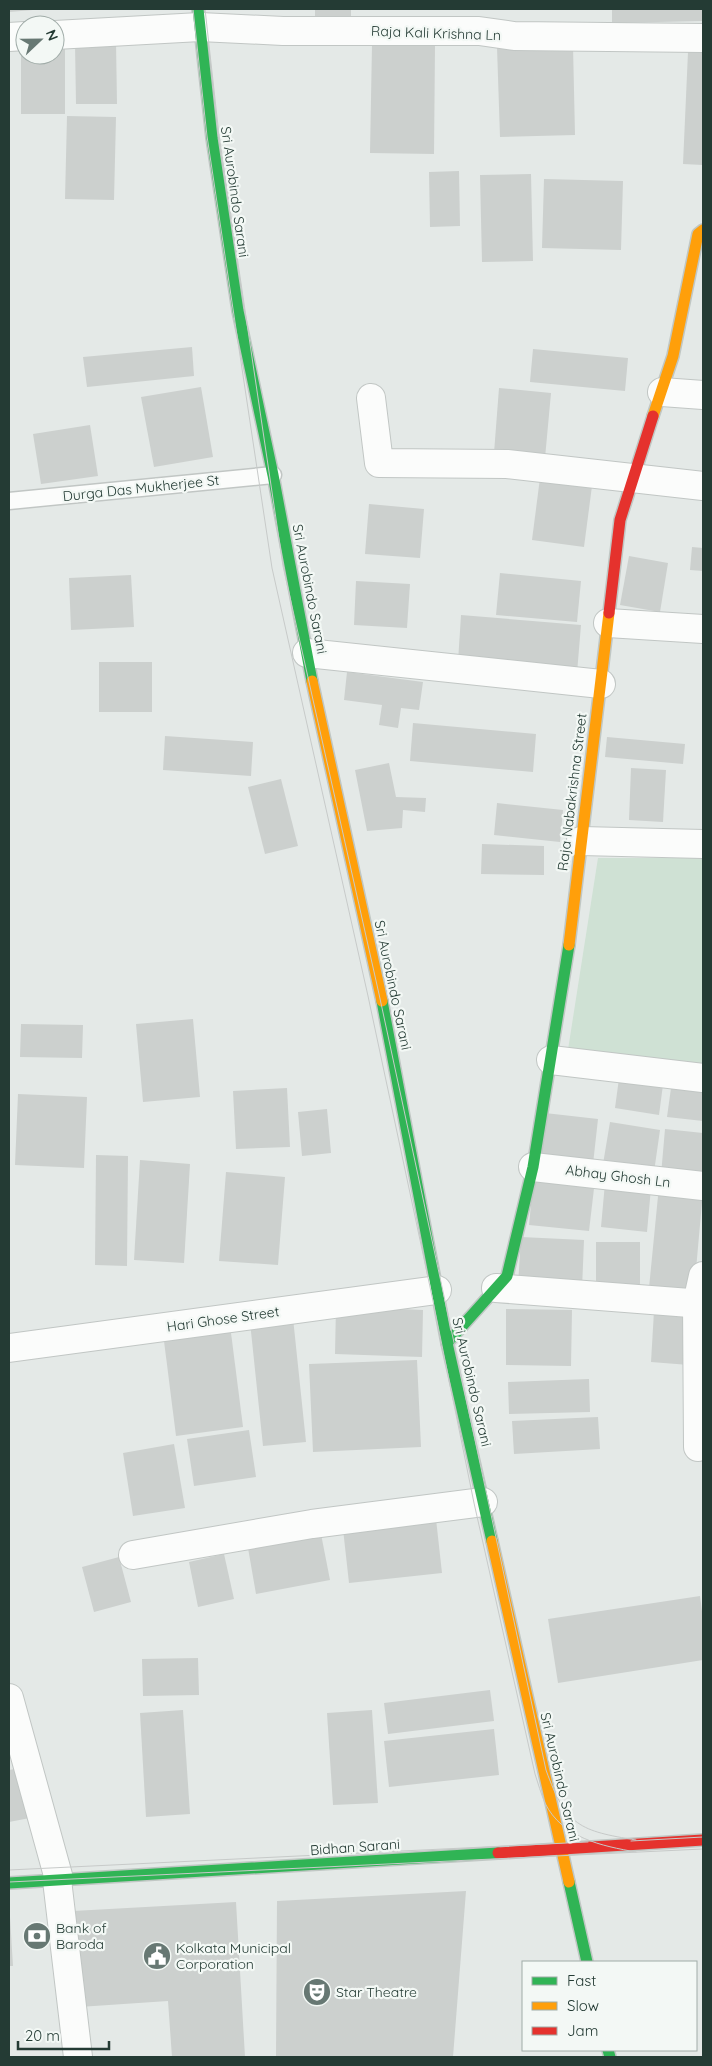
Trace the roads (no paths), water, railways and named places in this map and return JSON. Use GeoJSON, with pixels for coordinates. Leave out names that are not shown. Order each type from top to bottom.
{"type":"FeatureCollection","features":[{"type":"Feature","properties":{"kind":"main road","name":"Sri Aurobindo Sarani"},"geometry":{"type":"LineString","coordinates":[[199,18],[212,138],[238,311],[273,475],[307,653],[381,994],[447,1343],[587,1961]]}},
{"type":"Feature","properties":{"kind":"main road","name":"Raja Nabakrishna Street"},"geometry":{"type":"LineString","coordinates":[[447,1343],[507,1276],[533,1167],[569,945],[620,520],[673,356],[698,234],[703,230]]}},
{"type":"Feature","properties":{"kind":"main road","name":"Bidhan Sarani"},"geometry":{"type":"LineString","coordinates":[[9,1883],[703,1840]]}},
{"type":"Feature","properties":{"kind":"street","name":"Raja Kali Krishna Ln"},"geometry":{"type":"LineString","coordinates":[[65,34],[199,18],[283,31],[478,20],[514,36],[703,38]]}},
{"type":"Feature","properties":{"kind":"street"},"geometry":{"type":"LineString","coordinates":[[662,392],[703,395]]}},
{"type":"Feature","properties":{"kind":"street"},"geometry":{"type":"LineString","coordinates":[[371,398],[379,463],[507,464],[703,486]]}},
{"type":"Feature","properties":{"kind":"street"},"geometry":{"type":"LineString","coordinates":[[608,623],[703,629]]}},
{"type":"Feature","properties":{"kind":"street"},"geometry":{"type":"LineString","coordinates":[[307,653],[600,684]]}},
{"type":"Feature","properties":{"kind":"street"},"geometry":{"type":"LineString","coordinates":[[581,841],[703,844]]}},
{"type":"Feature","properties":{"kind":"street"},"geometry":{"type":"LineString","coordinates":[[551,1060],[703,1078]]}},
{"type":"Feature","properties":{"kind":"street","name":"Abhay Ghosh Ln"},"geometry":{"type":"LineString","coordinates":[[533,1167],[703,1186]]}},
{"type":"Feature","properties":{"kind":"street"},"geometry":{"type":"LineString","coordinates":[[698,1448],[700,1303],[703,1276]]}},
{"type":"Feature","properties":{"kind":"street"},"geometry":{"type":"LineString","coordinates":[[496,1288],[700,1303]]}},
{"type":"Feature","properties":{"kind":"street","name":"Hari Ghose Street"},"geometry":{"type":"LineString","coordinates":[[9,1348],[437,1290]]}},
{"type":"Feature","properties":{"kind":"street"},"geometry":{"type":"LineString","coordinates":[[133,1555],[312,1524],[483,1502]]}},
{"type":"Feature","properties":{"kind":"street"},"geometry":{"type":"LineString","coordinates":[[9,1698],[58,1880],[78,2057]]}},
{"type":"Feature","properties":{"kind":"lane","name":"Durga Das Mukherjee St"},"geometry":{"type":"LineString","coordinates":[[9,501],[273,475]]}},
{"type":"Feature","properties":{"kind":"tram line"},"geometry":{"type":"LineString","coordinates":[[193,9],[207,136],[272,568],[368,996],[474,1503],[535,1774],[545,1803],[552,1815],[562,1825],[572,1832],[597,1843],[636,1852]]}},
{"type":"Feature","properties":{"kind":"tram line"},"geometry":{"type":"LineString","coordinates":[[205,9],[219,135],[283,566],[379,994],[546,1770],[561,1803],[568,1814],[578,1823],[588,1829],[601,1833],[636,1840]]}},
{"type":"Feature","properties":{"kind":"tram line"},"geometry":{"type":"LineString","coordinates":[[631,1841],[703,1837]]}},
{"type":"Feature","properties":{"kind":"tram line"},"geometry":{"type":"LineString","coordinates":[[9,1870],[588,1842]]}},
{"type":"Feature","properties":{"kind":"tram line"},"geometry":{"type":"LineString","coordinates":[[9,1882],[703,1849]]}},
{"type":"Feature","properties":{"kind":"place","name":"Bank of Baroda"},"geometry":{"type":"Point","coordinates":[37,1936]}},
{"type":"Feature","properties":{"kind":"place","name":"Kolkata Municipal Corporation"},"geometry":{"type":"Point","coordinates":[157,1956]}},
{"type":"Feature","properties":{"kind":"place","name":"Star Theatre"},"geometry":{"type":"Point","coordinates":[317,1992]}}]}
